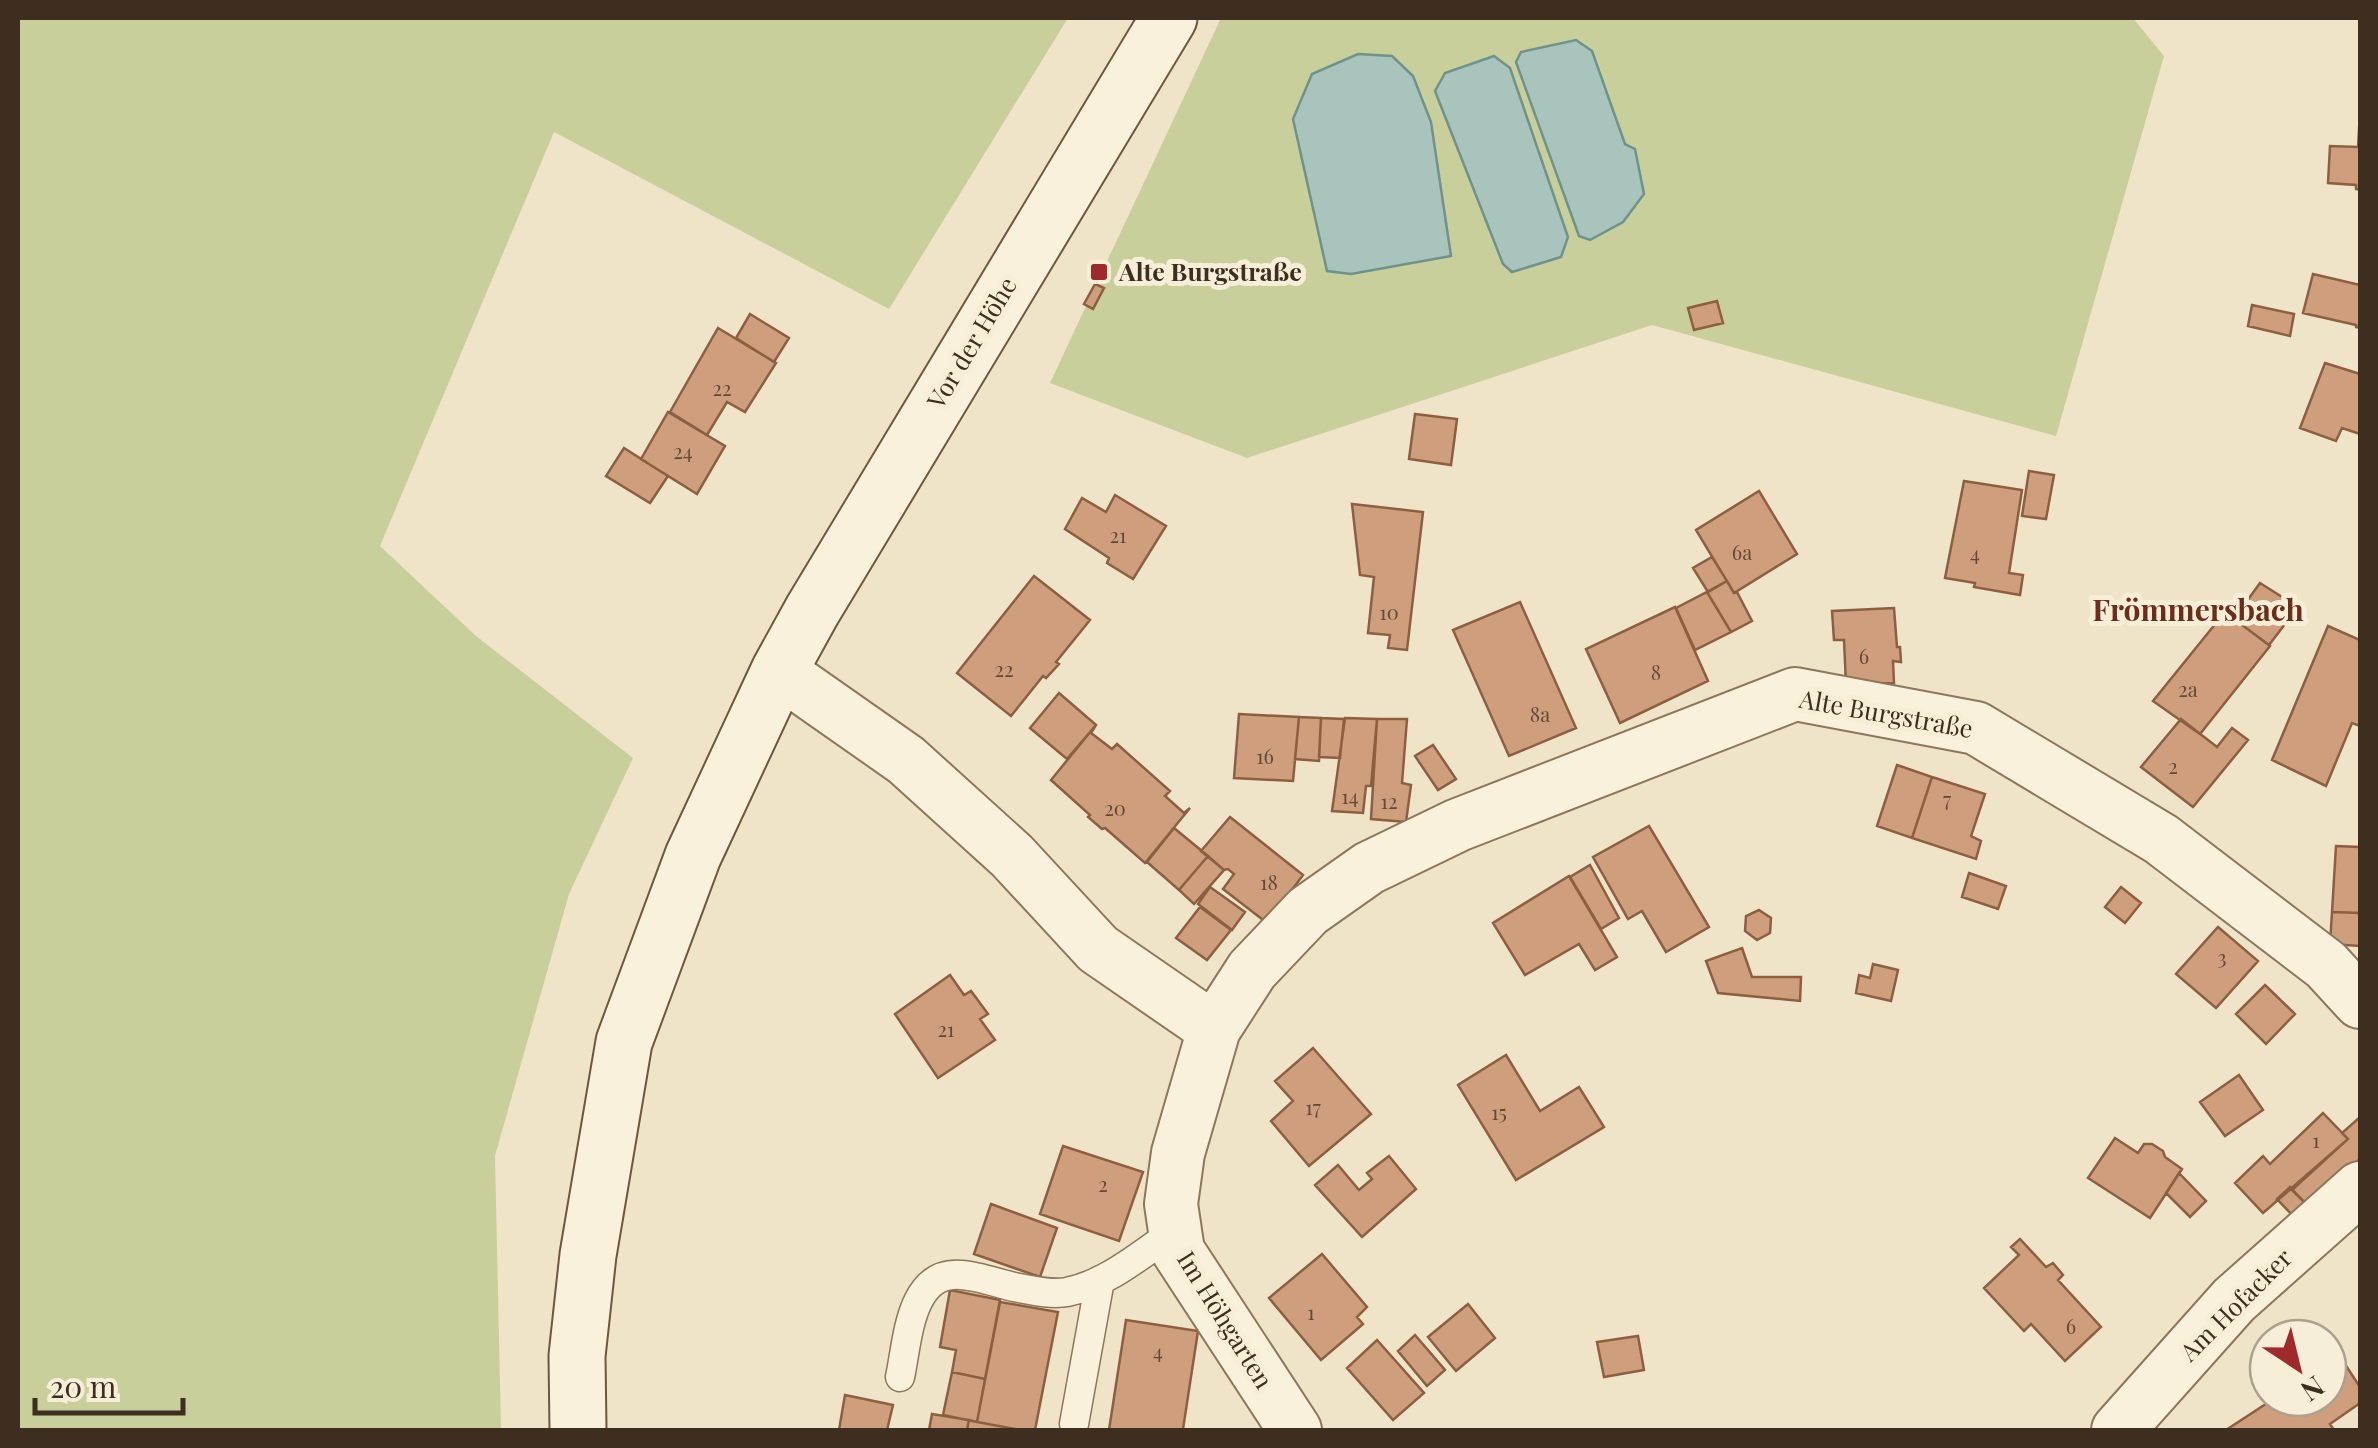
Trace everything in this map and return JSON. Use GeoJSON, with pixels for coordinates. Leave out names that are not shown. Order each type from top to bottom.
{"type":"FeatureCollection","features":[{"type":"Feature","properties":{"kind":"main road","name":"Vor der Höhe"},"geometry":{"type":"LineString","coordinates":[[578,1430],[577,1356],[588,1255],[624,1042],[692,856],[779,670],[822,594],[1169,18]]}},
{"type":"Feature","properties":{"kind":"street"},"geometry":{"type":"LineString","coordinates":[[779,670],[906,760],[1012,856],[1098,949],[1214,1029]]}},
{"type":"Feature","properties":{"kind":"street","name":"Alte Burgstraße"},"geometry":{"type":"LineString","coordinates":[[1214,1029],[1252,970],[1308,910],[1369,868],[1458,825],[1795,694],[1976,728],[2161,839],[2326,964],[2360,1002]]}},
{"type":"Feature","properties":{"kind":"street","name":"Im Höhgarten"},"geometry":{"type":"LineString","coordinates":[[1214,1029],[1178,1154],[1171,1204],[1178,1251],[1295,1430]]}},
{"type":"Feature","properties":{"kind":"street","name":"Am Hofacker"},"geometry":{"type":"LineString","coordinates":[[2118,1430],[2234,1300],[2360,1188]]}},
{"type":"Feature","properties":{"kind":"lane"},"geometry":{"type":"LineString","coordinates":[[900,1376],[915,1307],[925,1288],[942,1276],[960,1274],[1037,1292],[1067,1292],[1100,1280],[1175,1231]]}},
{"type":"Feature","properties":{"kind":"lane"},"geometry":{"type":"LineString","coordinates":[[1074,1424],[1100,1280]]}},
{"type":"Feature","properties":{"kind":"green space"},"geometry":{"type":"Polygon","coordinates":[[[18,18],[1068,18],[889,309],[554,132],[380,546],[476,636],[633,758],[569,894],[495,1156],[501,1430],[18,1430],[18,18]]]}},
{"type":"Feature","properties":{"kind":"green space"},"geometry":{"type":"Polygon","coordinates":[[[1221,18],[2133,18],[2164,56],[2056,436],[1652,325],[1247,458],[1050,383],[1221,18]]]}},
{"type":"Feature","properties":{"kind":"water"},"geometry":{"type":"Polygon","coordinates":[[[1576,40],[1592,51],[1625,144],[1635,149],[1644,194],[1623,222],[1590,240],[1579,236],[1516,62],[1521,52],[1576,40]]]}},
{"type":"Feature","properties":{"kind":"water"},"geometry":{"type":"Polygon","coordinates":[[[1358,54],[1392,56],[1413,76],[1431,122],[1451,256],[1351,274],[1327,271],[1293,119],[1312,74],[1358,54]]]}},
{"type":"Feature","properties":{"kind":"water"},"geometry":{"type":"Polygon","coordinates":[[[1494,56],[1510,68],[1568,237],[1561,257],[1512,272],[1503,264],[1435,91],[1445,73],[1494,56]]]}},
{"type":"Feature","properties":{"kind":"building"},"geometry":{"type":"Polygon","coordinates":[[[2360,112],[2360,190],[2356,185],[2328,183],[2330,146],[2358,147],[2360,112]]]}},
{"type":"Feature","properties":{"kind":"building"},"geometry":{"type":"Polygon","coordinates":[[[2313,274],[2360,285],[2360,328],[2303,313],[2313,274]]]}},
{"type":"Feature","properties":{"kind":"building"},"geometry":{"type":"Polygon","coordinates":[[[1095,284],[1104,288],[1093,309],[1084,304],[1095,284]]]}},
{"type":"Feature","properties":{"kind":"building"},"geometry":{"type":"Polygon","coordinates":[[[1717,301],[1723,323],[1694,330],[1688,308],[1717,301]]]}},
{"type":"Feature","properties":{"kind":"building"},"geometry":{"type":"Polygon","coordinates":[[[2252,305],[2294,314],[2290,336],[2248,326],[2252,305]]]}},
{"type":"Feature","properties":{"kind":"building"},"geometry":{"type":"Polygon","coordinates":[[[750,314],[789,338],[774,362],[736,338],[750,314]]]}},
{"type":"Feature","properties":{"kind":"building"},"geometry":{"type":"Polygon","coordinates":[[[718,328],[776,363],[745,412],[727,402],[707,435],[670,412],[718,328]]]}},
{"type":"Feature","properties":{"kind":"building"},"geometry":{"type":"Polygon","coordinates":[[[2325,363],[2360,374],[2360,434],[2342,428],[2336,441],[2300,428],[2325,363]]]}},
{"type":"Feature","properties":{"kind":"building"},"geometry":{"type":"Polygon","coordinates":[[[668,412],[725,446],[697,494],[641,459],[668,412]]]}},
{"type":"Feature","properties":{"kind":"building"},"geometry":{"type":"Polygon","coordinates":[[[1415,414],[1457,419],[1451,465],[1409,459],[1415,414]]]}},
{"type":"Feature","properties":{"kind":"building"},"geometry":{"type":"Polygon","coordinates":[[[624,448],[668,476],[650,503],[606,476],[624,448]]]}},
{"type":"Feature","properties":{"kind":"building"},"geometry":{"type":"Polygon","coordinates":[[[2029,471],[2054,475],[2046,519],[2022,516],[2029,471]]]}},
{"type":"Feature","properties":{"kind":"building"},"geometry":{"type":"Polygon","coordinates":[[[1964,481],[2022,490],[2009,573],[2023,575],[2020,595],[1945,578],[1964,481]]]}},
{"type":"Feature","properties":{"kind":"building"},"geometry":{"type":"Polygon","coordinates":[[[1759,491],[1797,554],[1734,593],[1696,530],[1759,491]]]}},
{"type":"Feature","properties":{"kind":"building"},"geometry":{"type":"Polygon","coordinates":[[[1115,495],[1166,526],[1133,579],[1065,529],[1082,498],[1106,512],[1115,495]]]}},
{"type":"Feature","properties":{"kind":"building"},"geometry":{"type":"Polygon","coordinates":[[[1352,504],[1423,512],[1407,650],[1388,648],[1390,635],[1368,633],[1374,577],[1360,575],[1352,504]]]}},
{"type":"Feature","properties":{"kind":"building"},"geometry":{"type":"Polygon","coordinates":[[[1712,557],[1727,581],[1708,592],[1693,568],[1712,557]]]}},
{"type":"Feature","properties":{"kind":"building"},"geometry":{"type":"Polygon","coordinates":[[[1034,576],[1090,620],[1056,662],[1059,664],[1046,678],[1043,676],[1011,716],[957,673],[1034,576]]]}},
{"type":"Feature","properties":{"kind":"building"},"geometry":{"type":"Polygon","coordinates":[[[1727,581],[1752,621],[1731,632],[1707,592],[1727,581]]]}},
{"type":"Feature","properties":{"kind":"building"},"geometry":{"type":"Polygon","coordinates":[[[2260,583],[2298,607],[2269,645],[2234,619],[2260,583]]]}},
{"type":"Feature","properties":{"kind":"building"},"geometry":{"type":"Polygon","coordinates":[[[1707,592],[1731,632],[1695,650],[1676,608],[1707,592]]]}},
{"type":"Feature","properties":{"kind":"building"},"geometry":{"type":"Polygon","coordinates":[[[1520,602],[1576,728],[1509,756],[1453,630],[1520,602]]]}},
{"type":"Feature","properties":{"kind":"building"},"geometry":{"type":"Polygon","coordinates":[[[1675,607],[1708,681],[1620,723],[1586,649],[1675,607]]]}},
{"type":"Feature","properties":{"kind":"building"},"geometry":{"type":"Polygon","coordinates":[[[1894,608],[1901,662],[1893,661],[1894,683],[1846,684],[1844,640],[1834,640],[1832,611],[1894,608]]]}},
{"type":"Feature","properties":{"kind":"building"},"geometry":{"type":"Polygon","coordinates":[[[2225,612],[2270,646],[2200,734],[2153,701],[2225,612]]]}},
{"type":"Feature","properties":{"kind":"building"},"geometry":{"type":"Polygon","coordinates":[[[2328,626],[2360,640],[2360,726],[2352,723],[2326,786],[2272,760],[2328,626]]]}},
{"type":"Feature","properties":{"kind":"building"},"geometry":{"type":"Polygon","coordinates":[[[1059,693],[1096,725],[1067,759],[1030,728],[1059,693]]]}},
{"type":"Feature","properties":{"kind":"building"},"geometry":{"type":"Polygon","coordinates":[[[1239,714],[1299,717],[1293,781],[1234,778],[1239,714]]]}},
{"type":"Feature","properties":{"kind":"building"},"geometry":{"type":"Polygon","coordinates":[[[1299,717],[1321,718],[1319,761],[1295,759],[1299,717]]]}},
{"type":"Feature","properties":{"kind":"building"},"geometry":{"type":"Polygon","coordinates":[[[1321,718],[1344,719],[1340,758],[1319,757],[1321,718]]]}},
{"type":"Feature","properties":{"kind":"building"},"geometry":{"type":"Polygon","coordinates":[[[1345,718],[1377,719],[1371,786],[1366,786],[1363,813],[1332,811],[1345,718]]]}},
{"type":"Feature","properties":{"kind":"building"},"geometry":{"type":"Polygon","coordinates":[[[1377,719],[1407,719],[1402,783],[1411,785],[1406,822],[1371,819],[1377,719]]]}},
{"type":"Feature","properties":{"kind":"building"},"geometry":{"type":"Polygon","coordinates":[[[2181,719],[2217,747],[2232,728],[2248,740],[2193,807],[2141,767],[2181,719]]]}},
{"type":"Feature","properties":{"kind":"building"},"geometry":{"type":"Polygon","coordinates":[[[1096,725],[1091,733],[1112,749],[1117,744],[1170,791],[1165,796],[1184,813],[1190,808],[1145,863],[1088,817],[1051,780],[1096,725]]]}},
{"type":"Feature","properties":{"kind":"building"},"geometry":{"type":"Polygon","coordinates":[[[1433,745],[1456,779],[1438,790],[1415,756],[1433,745]]]}},
{"type":"Feature","properties":{"kind":"building"},"geometry":{"type":"Polygon","coordinates":[[[1897,765],[1932,777],[1912,838],[1877,826],[1897,765]]]}},
{"type":"Feature","properties":{"kind":"building"},"geometry":{"type":"Polygon","coordinates":[[[1932,777],[1985,794],[1971,836],[1981,841],[1976,859],[1912,838],[1932,777]]]}},
{"type":"Feature","properties":{"kind":"building"},"geometry":{"type":"Polygon","coordinates":[[[1230,817],[1303,875],[1267,923],[1223,889],[1234,874],[1201,851],[1230,817]]]}},
{"type":"Feature","properties":{"kind":"building"},"geometry":{"type":"Polygon","coordinates":[[[1649,826],[1709,927],[1666,952],[1642,911],[1628,919],[1593,857],[1649,826]]]}},
{"type":"Feature","properties":{"kind":"building"},"geometry":{"type":"Polygon","coordinates":[[[1174,828],[1208,856],[1179,890],[1147,862],[1174,828]]]}},
{"type":"Feature","properties":{"kind":"building"},"geometry":{"type":"Polygon","coordinates":[[[2336,846],[2360,847],[2360,913],[2332,912],[2336,846]]]}},
{"type":"Feature","properties":{"kind":"building"},"geometry":{"type":"Polygon","coordinates":[[[1208,856],[1224,870],[1194,904],[1179,890],[1208,856]]]}},
{"type":"Feature","properties":{"kind":"building"},"geometry":{"type":"Polygon","coordinates":[[[1590,865],[1619,918],[1601,929],[1570,877],[1590,865]]]}},
{"type":"Feature","properties":{"kind":"building"},"geometry":{"type":"Polygon","coordinates":[[[1969,873],[2006,886],[1998,909],[1962,897],[1969,873]]]}},
{"type":"Feature","properties":{"kind":"building"},"geometry":{"type":"Polygon","coordinates":[[[1569,876],[1617,957],[1595,970],[1579,944],[1525,975],[1493,923],[1569,876]]]}},
{"type":"Feature","properties":{"kind":"building"},"geometry":{"type":"Polygon","coordinates":[[[1210,887],[1245,912],[1232,930],[1198,904],[1210,887]]]}},
{"type":"Feature","properties":{"kind":"building"},"geometry":{"type":"Polygon","coordinates":[[[2121,887],[2141,903],[2125,923],[2105,907],[2121,887]]]}},
{"type":"Feature","properties":{"kind":"building"},"geometry":{"type":"Polygon","coordinates":[[[1200,907],[1231,930],[1207,960],[1176,938],[1200,907]]]}},
{"type":"Feature","properties":{"kind":"building"},"geometry":{"type":"Polygon","coordinates":[[[1759,910],[1771,918],[1770,933],[1757,940],[1745,931],[1746,916],[1759,910]]]}},
{"type":"Feature","properties":{"kind":"building"},"geometry":{"type":"Polygon","coordinates":[[[2332,912],[2360,913],[2360,946],[2330,944],[2332,912]]]}},
{"type":"Feature","properties":{"kind":"building"},"geometry":{"type":"Polygon","coordinates":[[[2218,927],[2258,961],[2216,1008],[2176,974],[2218,927]]]}},
{"type":"Feature","properties":{"kind":"building"},"geometry":{"type":"Polygon","coordinates":[[[1742,948],[1752,977],[1801,977],[1800,1001],[1718,993],[1706,961],[1742,948]]]}},
{"type":"Feature","properties":{"kind":"building"},"geometry":{"type":"Polygon","coordinates":[[[1873,964],[1898,970],[1891,1001],[1856,993],[1859,975],[1870,978],[1873,964]]]}},
{"type":"Feature","properties":{"kind":"building"},"geometry":{"type":"Polygon","coordinates":[[[950,975],[964,995],[971,991],[988,1014],[980,1019],[995,1040],[938,1078],[895,1014],[950,975]]]}},
{"type":"Feature","properties":{"kind":"building"},"geometry":{"type":"Polygon","coordinates":[[[2265,985],[2295,1014],[2266,1044],[2236,1014],[2265,985]]]}},
{"type":"Feature","properties":{"kind":"building"},"geometry":{"type":"Polygon","coordinates":[[[1313,1048],[1371,1114],[1309,1166],[1271,1121],[1293,1101],[1275,1081],[1313,1048]]]}},
{"type":"Feature","properties":{"kind":"building"},"geometry":{"type":"Polygon","coordinates":[[[1506,1055],[1540,1111],[1579,1087],[1604,1127],[1516,1180],[1458,1085],[1506,1055]]]}},
{"type":"Feature","properties":{"kind":"building"},"geometry":{"type":"Polygon","coordinates":[[[2239,1075],[2263,1110],[2225,1136],[2200,1102],[2239,1075]]]}},
{"type":"Feature","properties":{"kind":"building"},"geometry":{"type":"Polygon","coordinates":[[[2323,1113],[2348,1139],[2263,1213],[2235,1183],[2263,1156],[2270,1164],[2323,1113]]]}},
{"type":"Feature","properties":{"kind":"building"},"geometry":{"type":"Polygon","coordinates":[[[2360,1117],[2360,1159],[2308,1206],[2292,1190],[2348,1139],[2342,1133],[2360,1117]]]}},
{"type":"Feature","properties":{"kind":"building"},"geometry":{"type":"Polygon","coordinates":[[[2115,1138],[2138,1153],[2144,1144],[2152,1144],[2182,1169],[2150,1218],[2088,1178],[2115,1138]]]}},
{"type":"Feature","properties":{"kind":"building"},"geometry":{"type":"Polygon","coordinates":[[[1063,1146],[1143,1172],[1119,1241],[1040,1214],[1063,1146]]]}},
{"type":"Feature","properties":{"kind":"building"},"geometry":{"type":"Polygon","coordinates":[[[1389,1156],[1416,1189],[1362,1237],[1315,1185],[1338,1165],[1359,1190],[1372,1179],[1367,1173],[1389,1156]]]}},
{"type":"Feature","properties":{"kind":"building"},"geometry":{"type":"Polygon","coordinates":[[[2179,1173],[2206,1201],[2190,1217],[2166,1193],[2179,1173]]]}},
{"type":"Feature","properties":{"kind":"building"},"geometry":{"type":"Polygon","coordinates":[[[2290,1187],[2308,1206],[2296,1219],[2277,1199],[2290,1187]]]}},
{"type":"Feature","properties":{"kind":"building"},"geometry":{"type":"Polygon","coordinates":[[[991,1204],[1057,1228],[1040,1277],[974,1254],[991,1204]]]}},
{"type":"Feature","properties":{"kind":"building"},"geometry":{"type":"Polygon","coordinates":[[[2020,1239],[2046,1267],[2053,1263],[2063,1275],[2058,1280],[2101,1327],[2065,1361],[2031,1324],[2024,1331],[1984,1288],[2019,1255],[2011,1247],[2020,1239]]]}},
{"type":"Feature","properties":{"kind":"building"},"geometry":{"type":"Polygon","coordinates":[[[1322,1254],[1367,1307],[1357,1317],[1363,1324],[1321,1360],[1269,1298],[1322,1254]]]}},
{"type":"Feature","properties":{"kind":"building"},"geometry":{"type":"Polygon","coordinates":[[[950,1290],[1000,1300],[985,1379],[952,1372],[956,1350],[940,1347],[950,1290]]]}},
{"type":"Feature","properties":{"kind":"building"},"geometry":{"type":"Polygon","coordinates":[[[1000,1302],[1058,1312],[1035,1430],[977,1422],[1000,1302]]]}},
{"type":"Feature","properties":{"kind":"building"},"geometry":{"type":"Polygon","coordinates":[[[1468,1304],[1495,1338],[1456,1371],[1428,1337],[1468,1304]]]}},
{"type":"Feature","properties":{"kind":"building"},"geometry":{"type":"Polygon","coordinates":[[[1126,1320],[1198,1331],[1183,1429],[1196,1430],[1109,1430],[1126,1320]]]}},
{"type":"Feature","properties":{"kind":"building"},"geometry":{"type":"Polygon","coordinates":[[[1415,1335],[1445,1370],[1427,1386],[1398,1351],[1415,1335]]]}},
{"type":"Feature","properties":{"kind":"building"},"geometry":{"type":"Polygon","coordinates":[[[1638,1336],[1644,1370],[1604,1377],[1597,1342],[1638,1336]]]}},
{"type":"Feature","properties":{"kind":"building"},"geometry":{"type":"Polygon","coordinates":[[[1377,1340],[1424,1393],[1393,1420],[1347,1368],[1377,1340]]]}},
{"type":"Feature","properties":{"kind":"building"},"geometry":{"type":"Polygon","coordinates":[[[2348,1369],[2360,1387],[2360,1403],[2348,1411],[2348,1369]]]}},
{"type":"Feature","properties":{"kind":"building"},"geometry":{"type":"Polygon","coordinates":[[[952,1372],[985,1379],[977,1422],[943,1415],[952,1372]]]}},
{"type":"Feature","properties":{"kind":"building"},"geometry":{"type":"Polygon","coordinates":[[[845,1395],[893,1405],[887,1430],[839,1430],[845,1395]]]}},
{"type":"Feature","properties":{"kind":"building"},"geometry":{"type":"Polygon","coordinates":[[[932,1414],[969,1420],[967,1430],[929,1430],[932,1414]]]}},
{"type":"Feature","properties":{"kind":"building"},"geometry":{"type":"Polygon","coordinates":[[[2248,1416],[2339,1418],[2330,1424],[2334,1430],[2226,1430],[2248,1416]]]}},
{"type":"Feature","properties":{"kind":"building"},"geometry":{"type":"Polygon","coordinates":[[[969,1420],[977,1422],[1021,1430],[967,1430],[969,1420]]]}},
{"type":"Feature","properties":{"kind":"place","name":"Alte Burgstraße"},"geometry":{"type":"Point","coordinates":[1099,272]}},
{"type":"Feature","properties":{"kind":"district","name":"Frömmersbach"},"geometry":{"type":"Point","coordinates":[2198,611]}}]}
